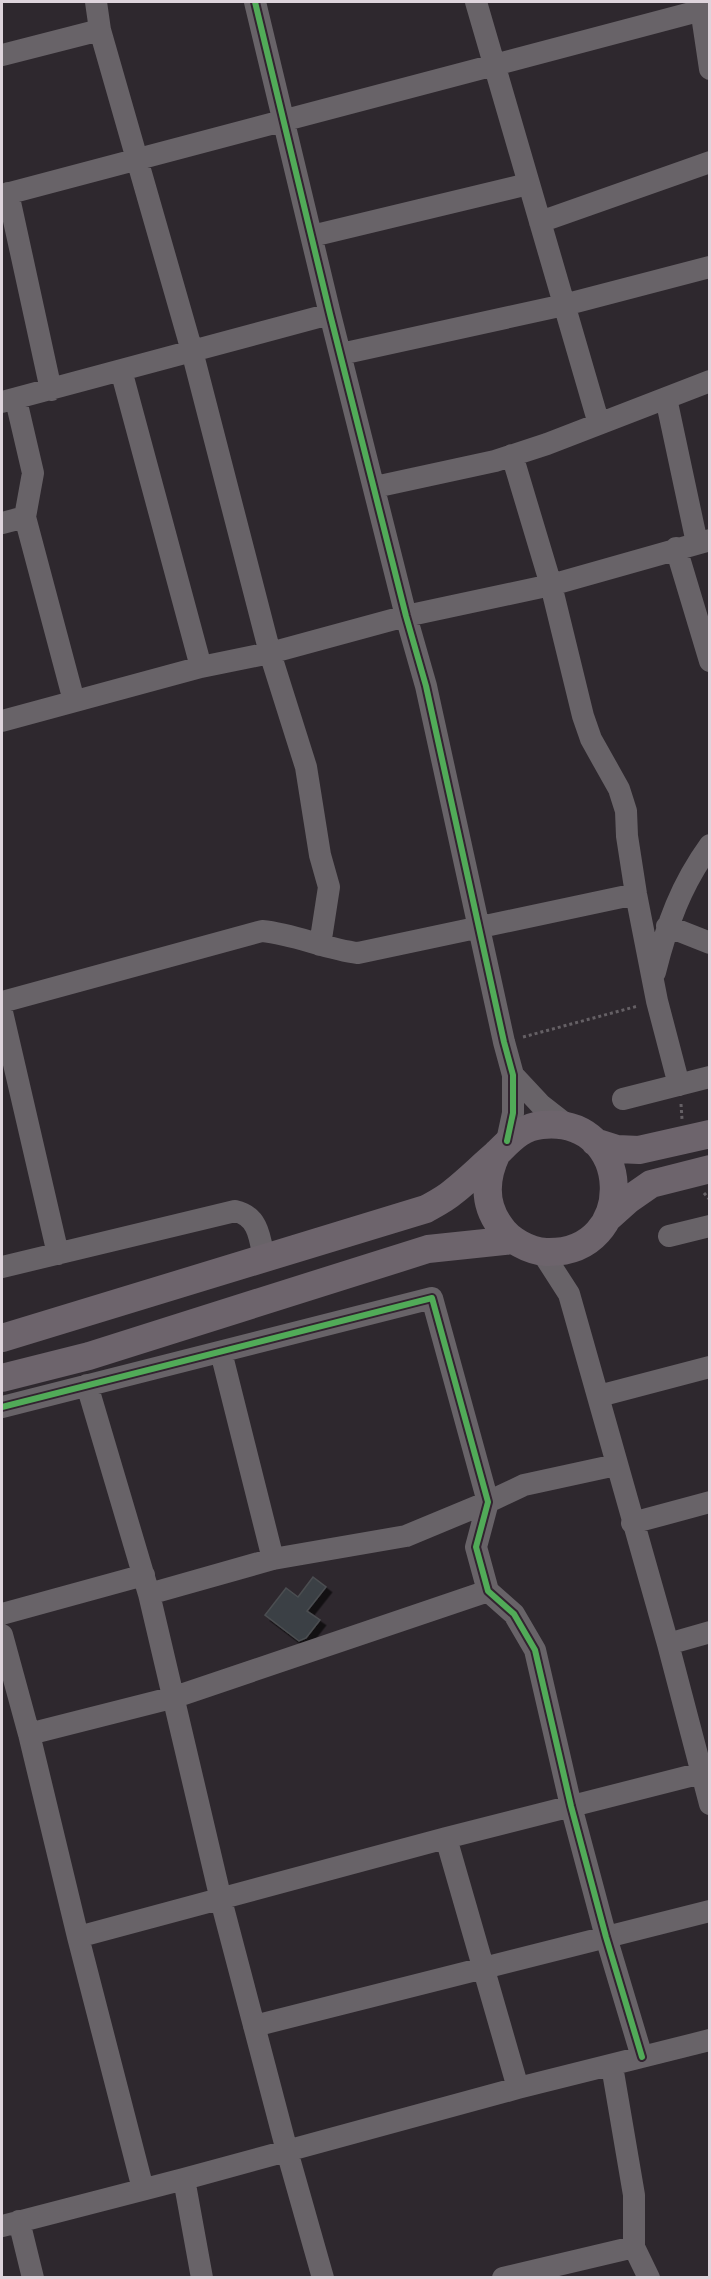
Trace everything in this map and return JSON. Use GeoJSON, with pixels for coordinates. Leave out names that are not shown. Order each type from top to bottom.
{"type":"FeatureCollection","features":[{"type":"Feature","properties":{"kind":"main road"},"geometry":{"type":"LineString","coordinates":[[2,1338],[426,1209],[451,1194],[502,1147],[520,1131],[536,1126],[552,1124],[568,1126],[583,1132],[606,1155],[614,1177],[614,1201],[609,1216],[600,1230],[588,1241],[558,1252],[542,1252],[527,1248],[513,1240],[492,1215],[488,1200],[488,1175],[502,1147]]}},
{"type":"Feature","properties":{"kind":"main road"},"geometry":{"type":"LineString","coordinates":[[595,1142],[617,1149],[639,1150],[697,1137]]}},
{"type":"Feature","properties":{"kind":"main road"},"geometry":{"type":"LineString","coordinates":[[609,1216],[651,1184],[710,1169]]}},
{"type":"Feature","properties":{"kind":"main road"},"geometry":{"type":"LineString","coordinates":[[2,1378],[89,1356],[428,1249],[513,1240]]}},
{"type":"Feature","properties":{"kind":"street"},"geometry":{"type":"LineString","coordinates":[[96,2],[100,30],[192,351],[270,653],[306,767],[320,855],[328,887],[320,945]]}},
{"type":"Feature","properties":{"kind":"street"},"geometry":{"type":"LineString","coordinates":[[255,2],[330,314],[406,616],[426,686],[478,927],[513,1075],[513,1113],[502,1147]]}},
{"type":"Feature","properties":{"kind":"street"},"geometry":{"type":"LineString","coordinates":[[476,2],[599,424]]}},
{"type":"Feature","properties":{"kind":"street"},"geometry":{"type":"LineString","coordinates":[[51,390],[5,194],[494,66],[704,7],[710,69]]}},
{"type":"Feature","properties":{"kind":"street"},"geometry":{"type":"LineString","coordinates":[[2,55],[100,30]]}},
{"type":"Feature","properties":{"kind":"street"},"geometry":{"type":"LineString","coordinates":[[540,222],[710,162]]}},
{"type":"Feature","properties":{"kind":"street"},"geometry":{"type":"LineString","coordinates":[[312,236],[528,184]]}},
{"type":"Feature","properties":{"kind":"street"},"geometry":{"type":"LineString","coordinates":[[341,354],[564,305],[710,267]]}},
{"type":"Feature","properties":{"kind":"street"},"geometry":{"type":"LineString","coordinates":[[74,701],[25,517],[33,473],[9,401],[330,314]]}},
{"type":"Feature","properties":{"kind":"street"},"geometry":{"type":"LineString","coordinates":[[121,370],[201,668]]}},
{"type":"Feature","properties":{"kind":"street"},"geometry":{"type":"LineString","coordinates":[[375,487],[495,461],[710,381]]}},
{"type":"Feature","properties":{"kind":"street"},"geometry":{"type":"LineString","coordinates":[[666,398],[694,544],[710,661]]}},
{"type":"Feature","properties":{"kind":"street"},"geometry":{"type":"LineString","coordinates":[[512,455],[551,585],[583,716],[602,761],[619,789],[626,811],[627,836],[636,894],[655,990],[679,1085]]}},
{"type":"Feature","properties":{"kind":"street"},"geometry":{"type":"LineString","coordinates":[[2,523],[25,517]]}},
{"type":"Feature","properties":{"kind":"street"},"geometry":{"type":"LineString","coordinates":[[2,721],[406,616],[551,585],[694,544]]}},
{"type":"Feature","properties":{"kind":"street"},"geometry":{"type":"LineString","coordinates":[[655,990],[667,926],[693,868],[710,844]]}},
{"type":"Feature","properties":{"kind":"street"},"geometry":{"type":"LineString","coordinates":[[2,1002],[262,931],[281,932],[339,951],[358,953],[636,894]]}},
{"type":"Feature","properties":{"kind":"street"},"geometry":{"type":"LineString","coordinates":[[667,926],[710,943]]}},
{"type":"Feature","properties":{"kind":"street"},"geometry":{"type":"LineString","coordinates":[[2,1012],[58,1254]]}},
{"type":"Feature","properties":{"kind":"street"},"geometry":{"type":"LineString","coordinates":[[513,1075],[542,1105],[568,1126]]}},
{"type":"Feature","properties":{"kind":"street"},"geometry":{"type":"LineString","coordinates":[[623,1098],[710,1077]]}},
{"type":"Feature","properties":{"kind":"street"},"geometry":{"type":"LineString","coordinates":[[2,1268],[235,1211],[247,1215],[255,1225],[264,1259]]}},
{"type":"Feature","properties":{"kind":"street"},"geometry":{"type":"LineString","coordinates":[[669,1236],[710,1226]]}},
{"type":"Feature","properties":{"kind":"street"},"geometry":{"type":"LineString","coordinates":[[569,1294],[574,1248]]}},
{"type":"Feature","properties":{"kind":"street"},"geometry":{"type":"LineString","coordinates":[[542,1252],[569,1294],[599,1396],[632,1523],[705,1772],[710,1804]]}},
{"type":"Feature","properties":{"kind":"street"},"geometry":{"type":"LineString","coordinates":[[2,1407],[432,1298],[488,1502],[476,1547],[488,1591],[514,1614],[536,1650],[572,1806],[606,1937],[642,2057]]}},
{"type":"Feature","properties":{"kind":"street"},"geometry":{"type":"LineString","coordinates":[[221,1352],[273,1559]]}},
{"type":"Feature","properties":{"kind":"street"},"geometry":{"type":"LineString","coordinates":[[599,1396],[710,1366]]}},
{"type":"Feature","properties":{"kind":"street"},"geometry":{"type":"LineString","coordinates":[[87,1385],[146,1584],[175,1697],[221,1900],[286,2151],[323,2277]]}},
{"type":"Feature","properties":{"kind":"street"},"geometry":{"type":"LineString","coordinates":[[2,1614],[273,1559],[406,1536],[524,1485],[616,1465]]}},
{"type":"Feature","properties":{"kind":"street"},"geometry":{"type":"LineString","coordinates":[[632,1523],[710,1502]]}},
{"type":"Feature","properties":{"kind":"street"},"geometry":{"type":"LineString","coordinates":[[29,1734],[175,1697],[488,1591]]}},
{"type":"Feature","properties":{"kind":"street"},"geometry":{"type":"LineString","coordinates":[[668,1644],[710,1632]]}},
{"type":"Feature","properties":{"kind":"street"},"geometry":{"type":"LineString","coordinates":[[2,1635],[143,2189]]}},
{"type":"Feature","properties":{"kind":"street"},"geometry":{"type":"LineString","coordinates":[[78,1937],[446,1838],[705,1772]]}},
{"type":"Feature","properties":{"kind":"street"},"geometry":{"type":"LineString","coordinates":[[446,1838],[518,2088]]}},
{"type":"Feature","properties":{"kind":"street"},"geometry":{"type":"LineString","coordinates":[[254,2026],[710,1911]]}},
{"type":"Feature","properties":{"kind":"street"},"geometry":{"type":"LineString","coordinates":[[33,2277],[10,2224],[184,2180],[518,2088],[710,2040]]}},
{"type":"Feature","properties":{"kind":"street"},"geometry":{"type":"LineString","coordinates":[[612,2066],[634,2195],[634,2247],[649,2277]]}},
{"type":"Feature","properties":{"kind":"street"},"geometry":{"type":"LineString","coordinates":[[184,2180],[202,2277]]}},
{"type":"Feature","properties":{"kind":"street"},"geometry":{"type":"LineString","coordinates":[[503,2277],[634,2247]]}},
{"type":"Feature","properties":{"kind":"path"},"geometry":{"type":"LineString","coordinates":[[504,1042],[655,990]]}},
{"type":"Feature","properties":{"kind":"path"},"geometry":{"type":"LineString","coordinates":[[679,1085],[697,1137]]}},
{"type":"Feature","properties":{"kind":"building"},"geometry":{"type":"Polygon","coordinates":[[[313,1577],[326,1587],[307,1611],[320,1620],[306,1638],[299,1641],[265,1615],[286,1588],[298,1597],[313,1577]]]}},
{"type":"Feature","properties":{"kind":"cycle path"},"geometry":{"type":"LineString","coordinates":[[255,2],[330,314],[406,616],[426,686],[513,1075],[513,1113],[507,1141]]}},
{"type":"Feature","properties":{"kind":"cycle path"},"geometry":{"type":"LineString","coordinates":[[2,1407],[432,1298],[488,1502],[476,1547],[488,1591],[514,1614],[535,1650],[571,1806],[606,1937],[642,2057]]}}]}
